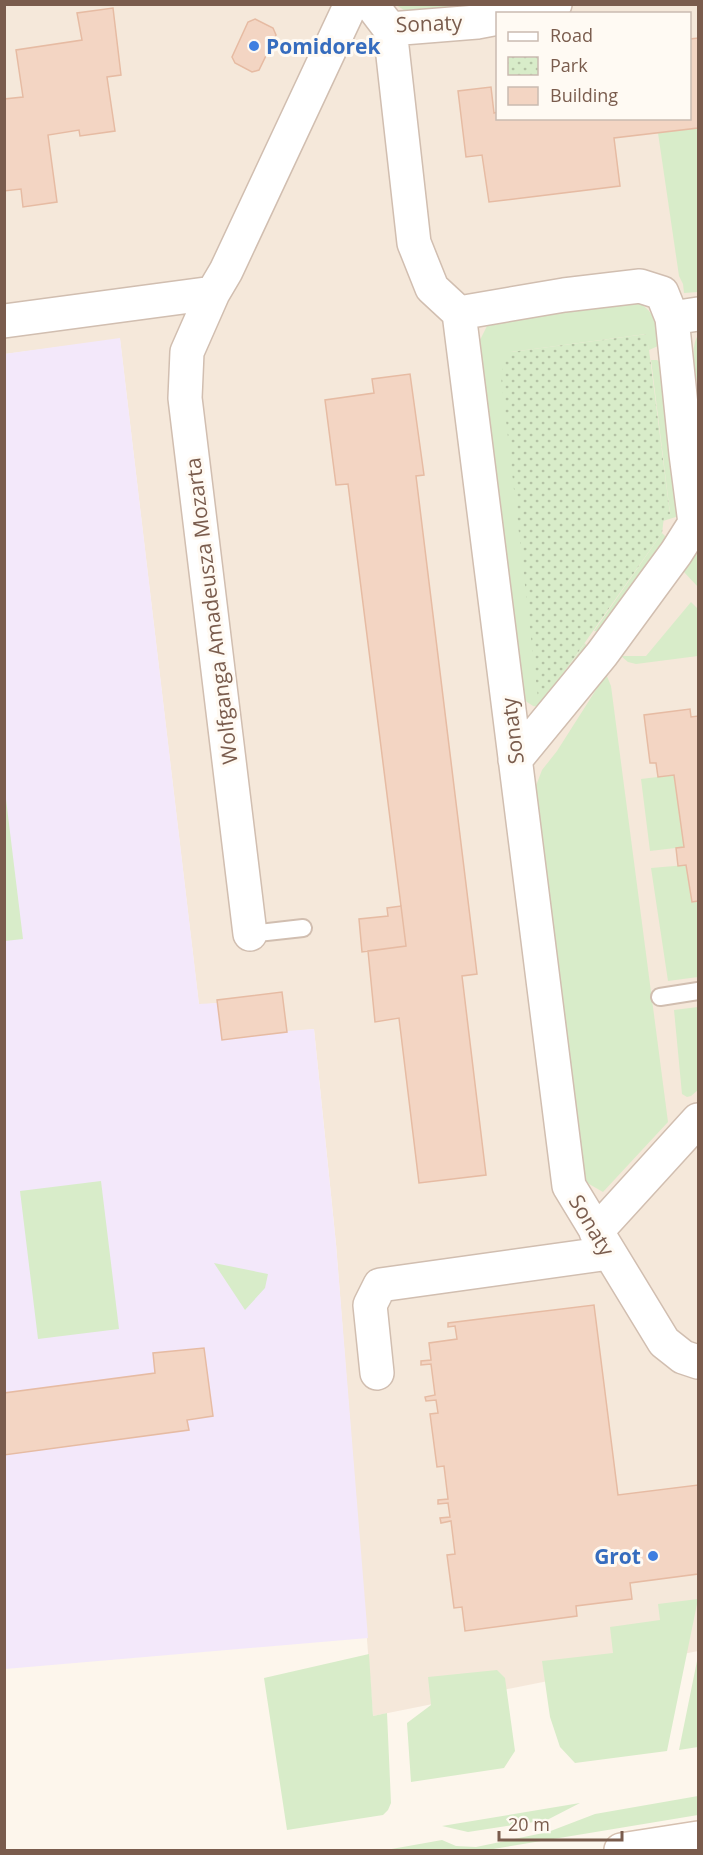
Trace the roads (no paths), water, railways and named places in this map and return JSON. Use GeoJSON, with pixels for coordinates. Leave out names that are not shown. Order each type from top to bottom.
{"type":"FeatureCollection","features":[{"type":"Feature","properties":{"kind":"street","name":"Wolfganga Amadeusza Mozarta"},"geometry":{"type":"LineString","coordinates":[[250,934],[185,398],[187,352],[351,4]]}},
{"type":"Feature","properties":{"kind":"street"},"geometry":{"type":"LineString","coordinates":[[529,12],[553,7],[555,4]]}},
{"type":"Feature","properties":{"kind":"street"},"geometry":{"type":"LineString","coordinates":[[380,17],[414,243],[432,288],[459,313],[564,295],[640,286],[662,293],[685,316],[686,454],[695,523],[676,554],[602,654],[515,760]]}},
{"type":"Feature","properties":{"kind":"street","name":"Sonaty"},"geometry":{"type":"LineString","coordinates":[[380,17],[477,22],[496,18]]}},
{"type":"Feature","properties":{"kind":"street"},"geometry":{"type":"LineString","coordinates":[[4,321],[213,294]]}},
{"type":"Feature","properties":{"kind":"street","name":"Sonaty"},"geometry":{"type":"LineString","coordinates":[[459,313],[569,1186],[664,1342],[683,1357],[699,1362]]}},
{"type":"Feature","properties":{"kind":"street"},"geometry":{"type":"LineString","coordinates":[[377,1373],[370,1305],[380,1285],[603,1242],[699,1120]]}},
{"type":"Feature","properties":{"kind":"street"},"geometry":{"type":"LineString","coordinates":[[621,1851],[699,1838]]}},
{"type":"Feature","properties":{"kind":"lane"},"geometry":{"type":"LineString","coordinates":[[250,934],[303,928]]}},
{"type":"Feature","properties":{"kind":"lane"},"geometry":{"type":"LineString","coordinates":[[660,997],[699,992]]}},
{"type":"Feature","properties":{"kind":"place","name":"Pomidorek"},"geometry":{"type":"Point","coordinates":[254,46]}},
{"type":"Feature","properties":{"kind":"place","name":"Grot"},"geometry":{"type":"Point","coordinates":[653,1556]}}]}
